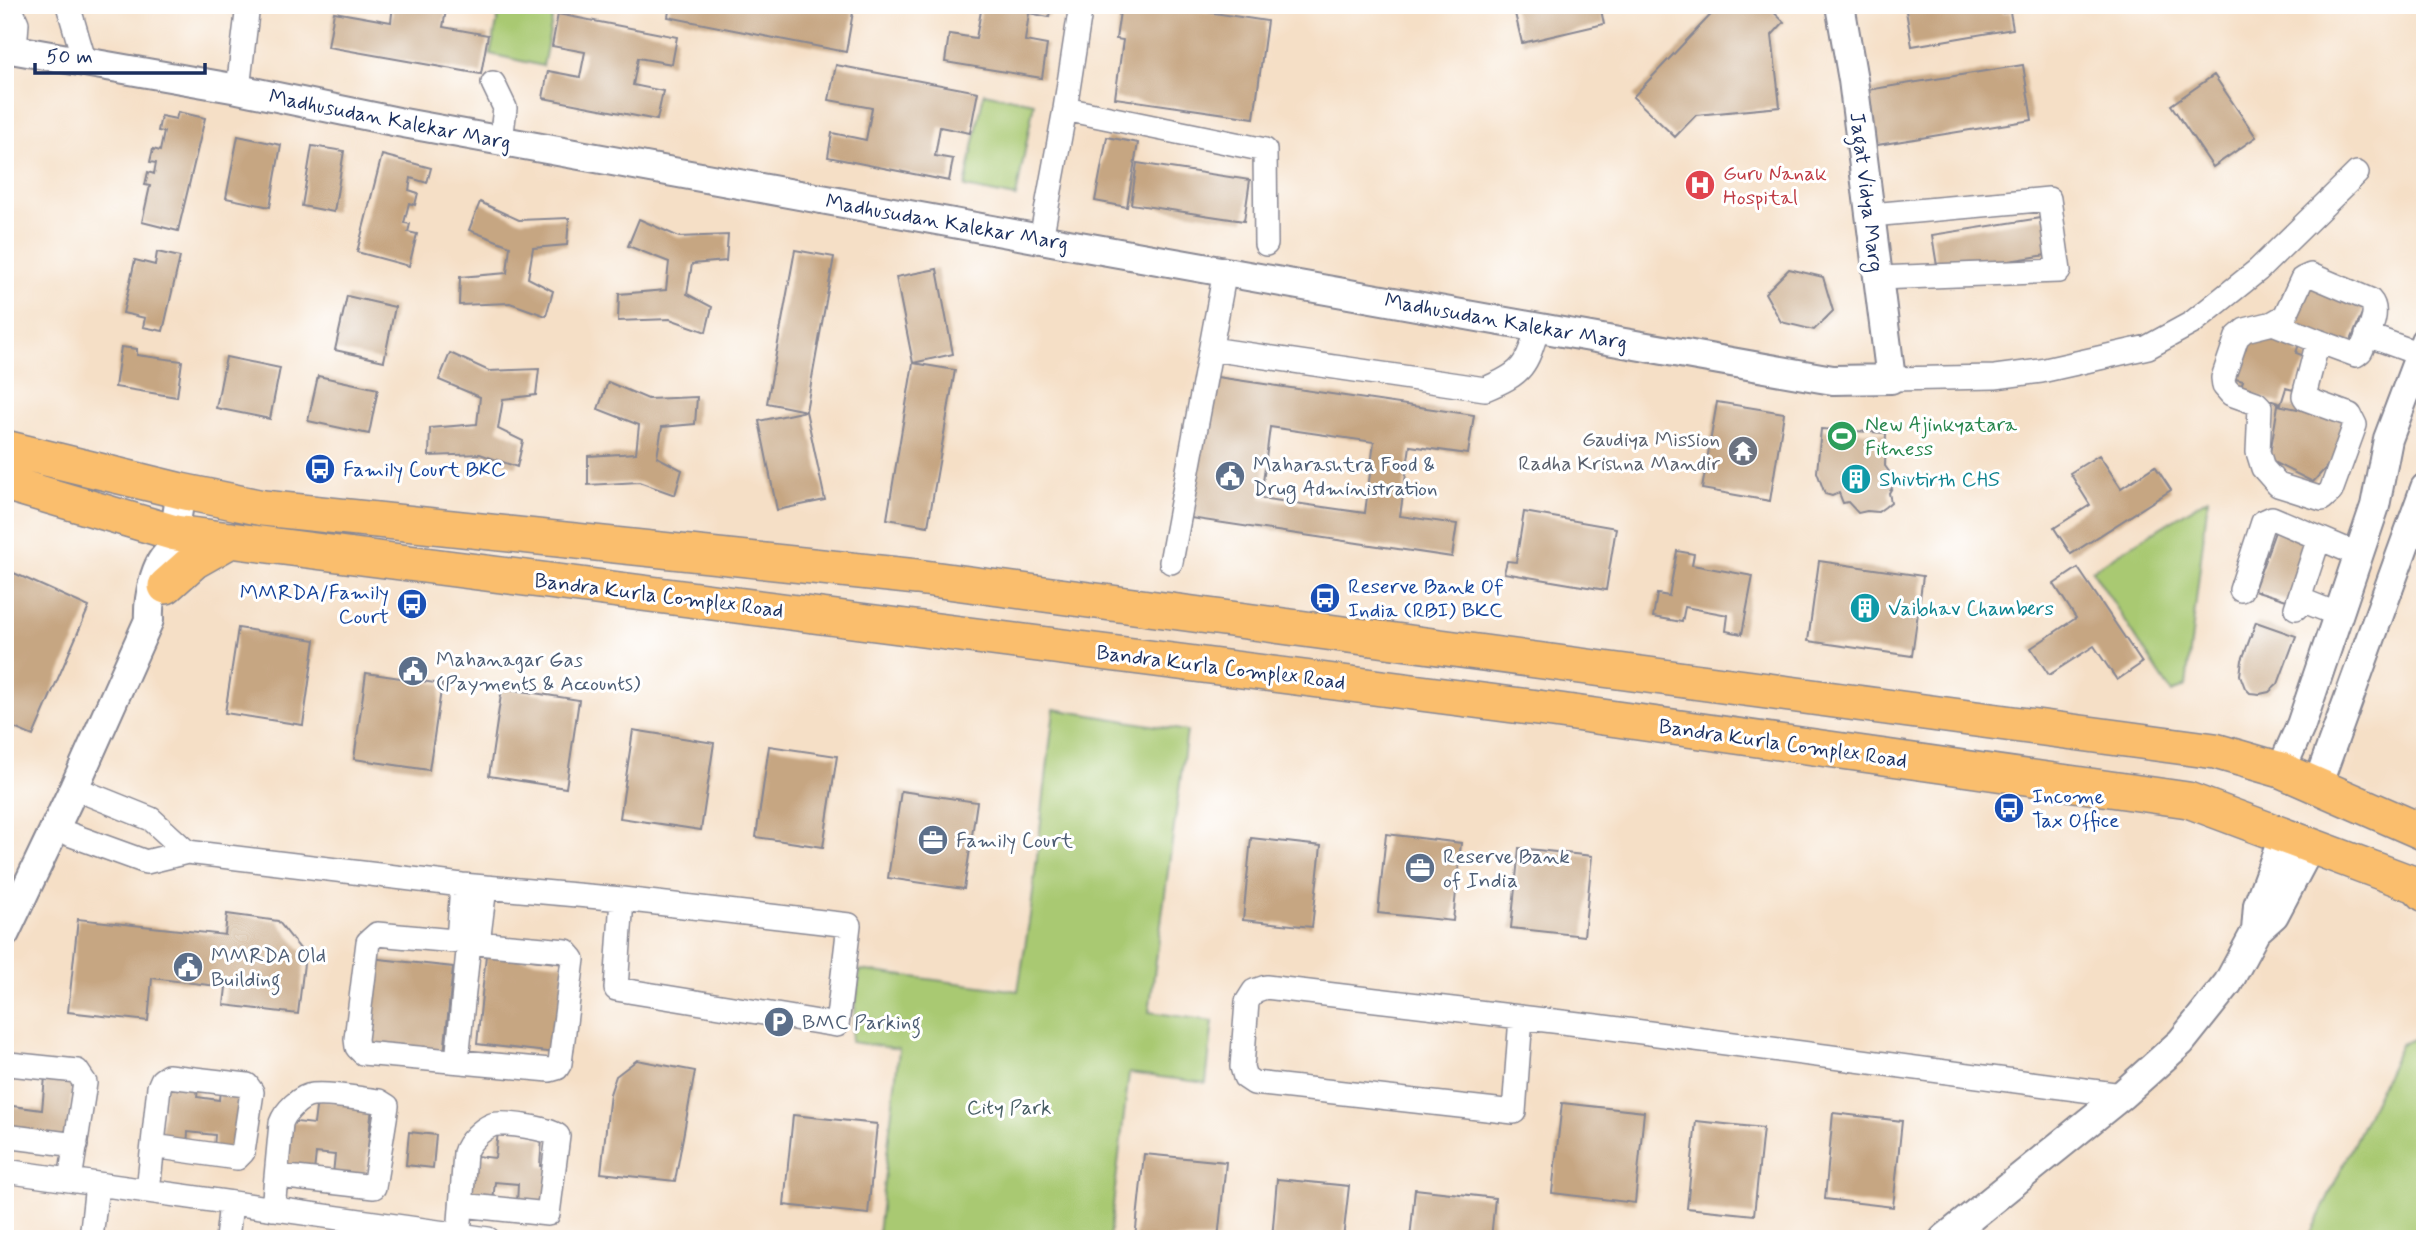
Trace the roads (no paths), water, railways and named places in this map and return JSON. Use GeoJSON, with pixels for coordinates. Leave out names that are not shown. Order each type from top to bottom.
{"type":"FeatureCollection","features":[{"type":"Feature","properties":{"kind":"main road","name":"Bandra Kurla Complex Road"},"geometry":{"type":"LineString","coordinates":[[5,448],[263,508],[917,577],[2215,751],[2281,770],[2425,833]]}},
{"type":"Feature","properties":{"kind":"main road","name":"Bandra Kurla Complex Road"},"geometry":{"type":"LineString","coordinates":[[5,483],[171,557],[231,540],[1553,710],[2188,800],[2416,885],[2425,894]]}},
{"type":"Feature","properties":{"kind":"main road"},"geometry":{"type":"LineString","coordinates":[[171,557],[194,561],[231,540]]}},
{"type":"Feature","properties":{"kind":"street"},"geometry":{"type":"LineString","coordinates":[[9,5],[17,23],[10,49]]}},
{"type":"Feature","properties":{"kind":"street"},"geometry":{"type":"LineString","coordinates":[[68,5],[85,63]]}},
{"type":"Feature","properties":{"kind":"street"},"geometry":{"type":"LineString","coordinates":[[238,89],[248,5]]}},
{"type":"Feature","properties":{"kind":"street"},"geometry":{"type":"LineString","coordinates":[[1041,239],[1081,5]]}},
{"type":"Feature","properties":{"kind":"street","name":"Jagat Vidya Marg"},"geometry":{"type":"LineString","coordinates":[[1840,5],[1853,80],[1891,379]]}},
{"type":"Feature","properties":{"kind":"street","name":"Madhusudan Kalekar Marg"},"geometry":{"type":"LineString","coordinates":[[10,49],[238,89],[501,141],[1833,380],[1891,379]]}},
{"type":"Feature","properties":{"kind":"street"},"geometry":{"type":"LineString","coordinates":[[493,83],[505,108],[501,141]]}},
{"type":"Feature","properties":{"kind":"street"},"geometry":{"type":"LineString","coordinates":[[1065,109],[1265,150],[1266,244]]}},
{"type":"Feature","properties":{"kind":"street"},"geometry":{"type":"LineString","coordinates":[[1891,379],[1995,377],[2040,371],[2148,347],[2192,323],[2258,270],[2357,173]]}},
{"type":"Feature","properties":{"kind":"street"},"geometry":{"type":"LineString","coordinates":[[1871,215],[2049,199],[2059,271],[1878,278]]}},
{"type":"Feature","properties":{"kind":"street"},"geometry":{"type":"LineString","coordinates":[[1171,562],[1225,271]]}},
{"type":"Feature","properties":{"kind":"street"},"geometry":{"type":"LineString","coordinates":[[2273,323],[2357,355],[2376,313],[2375,305],[2371,300],[2311,275],[2302,279],[2285,316],[2273,323],[2245,330],[2238,337],[2223,378],[2224,386],[2231,394],[2260,407],[2259,459],[2278,485],[2322,499],[2331,491],[2355,425],[2350,415],[2304,396],[2318,341]]}},
{"type":"Feature","properties":{"kind":"street"},"geometry":{"type":"LineString","coordinates":[[1211,349],[1485,389],[1511,378],[1520,368],[1528,358],[1538,327]]}},
{"type":"Feature","properties":{"kind":"street"},"geometry":{"type":"LineString","coordinates":[[2281,770],[2301,725],[2339,615],[2375,506],[2388,439],[2423,351],[2367,335]]}},
{"type":"Feature","properties":{"kind":"street"},"geometry":{"type":"LineString","coordinates":[[2317,786],[2425,488]]}},
{"type":"Feature","properties":{"kind":"street"},"geometry":{"type":"LineString","coordinates":[[5,933],[149,620],[160,611],[181,491]]}},
{"type":"Feature","properties":{"kind":"street"},"geometry":{"type":"LineString","coordinates":[[2241,590],[2263,522],[2268,519],[2272,518],[2358,555]]}},
{"type":"Feature","properties":{"kind":"street"},"geometry":{"type":"LineString","coordinates":[[2319,538],[2297,603],[2339,615]]}},
{"type":"Feature","properties":{"kind":"street"},"geometry":{"type":"LineString","coordinates":[[74,788],[151,819],[187,852]]}},
{"type":"Feature","properties":{"kind":"street"},"geometry":{"type":"LineString","coordinates":[[55,829],[146,862],[187,852],[461,885],[622,899],[849,925],[837,1025],[617,989],[622,899]]}},
{"type":"Feature","properties":{"kind":"street"},"geometry":{"type":"LineString","coordinates":[[1944,1239],[2122,1095],[2181,1042],[2228,983],[2256,931],[2274,915],[2298,840]]}},
{"type":"Feature","properties":{"kind":"street"},"geometry":{"type":"LineString","coordinates":[[461,885],[469,942]]}},
{"type":"Feature","properties":{"kind":"street"},"geometry":{"type":"LineString","coordinates":[[457,1061],[469,942],[485,887]]}},
{"type":"Feature","properties":{"kind":"street"},"geometry":{"type":"LineString","coordinates":[[377,934],[469,942],[566,951],[571,954],[573,959],[560,1063],[557,1068],[550,1070],[363,1053],[357,1047],[368,942],[372,937],[377,934]]}},
{"type":"Feature","properties":{"kind":"street"},"geometry":{"type":"LineString","coordinates":[[1521,1017],[1514,1112],[1254,1083],[1245,1077],[1242,1067],[1247,1002],[1254,991],[1266,987],[1521,1017],[2122,1095]]}},
{"type":"Feature","properties":{"kind":"street"},"geometry":{"type":"LineString","coordinates":[[5,1067],[9,1064],[76,1071],[82,1077],[85,1083],[70,1180]]}},
{"type":"Feature","properties":{"kind":"street"},"geometry":{"type":"LineString","coordinates":[[148,1191],[159,1087],[162,1080],[168,1076],[247,1085],[252,1092],[243,1152],[237,1158],[153,1146]]}},
{"type":"Feature","properties":{"kind":"street"},"geometry":{"type":"LineString","coordinates":[[273,1209],[281,1124],[287,1112],[303,1098],[314,1095],[379,1101],[387,1107],[374,1188],[278,1177]]}},
{"type":"Feature","properties":{"kind":"street"},"geometry":{"type":"LineString","coordinates":[[459,1235],[465,1153],[472,1141],[488,1128],[498,1124],[551,1131],[558,1136],[548,1214],[462,1205]]}},
{"type":"Feature","properties":{"kind":"street"},"geometry":{"type":"LineString","coordinates":[[5,1136],[75,1145]]}},
{"type":"Feature","properties":{"kind":"street"},"geometry":{"type":"LineString","coordinates":[[5,1171],[488,1239]]}},
{"type":"Feature","properties":{"kind":"street"},"geometry":{"type":"LineString","coordinates":[[91,1239],[97,1184]]}},
{"type":"Feature","properties":{"kind":"street"},"geometry":{"type":"LineString","coordinates":[[227,1239],[231,1203]]}},
{"type":"Feature","properties":{"kind":"place","name":"Guru Nanak Hospital"},"geometry":{"type":"Point","coordinates":[1700,185]}},
{"type":"Feature","properties":{"kind":"place","name":"New Ajinkyatara Fitness"},"geometry":{"type":"Point","coordinates":[1842,436]}},
{"type":"Feature","properties":{"kind":"place","name":"Gaudiya Mission Radha Krishna Mandir"},"geometry":{"type":"Point","coordinates":[1743,451]}},
{"type":"Feature","properties":{"kind":"place","name":"Family Court BKC"},"geometry":{"type":"Point","coordinates":[320,469]}},
{"type":"Feature","properties":{"kind":"place","name":"Maharashtra Food & Drug Administration"},"geometry":{"type":"Point","coordinates":[1230,476]}},
{"type":"Feature","properties":{"kind":"place","name":"Shivtirth CHS"},"geometry":{"type":"Point","coordinates":[1856,479]}},
{"type":"Feature","properties":{"kind":"place","name":"Reserve Bank Of India (RBI) BKC"},"geometry":{"type":"Point","coordinates":[1325,598]}},
{"type":"Feature","properties":{"kind":"place","name":"MMRDA/Family Court"},"geometry":{"type":"Point","coordinates":[412,604]}},
{"type":"Feature","properties":{"kind":"place","name":"Vaibhav Chambers"},"geometry":{"type":"Point","coordinates":[1865,608]}},
{"type":"Feature","properties":{"kind":"place","name":"Mahanagar Gas (Payments & Accounts)"},"geometry":{"type":"Point","coordinates":[413,671]}},
{"type":"Feature","properties":{"kind":"place","name":"Income Tax Office"},"geometry":{"type":"Point","coordinates":[2009,808]}},
{"type":"Feature","properties":{"kind":"place","name":"Family Court"},"geometry":{"type":"Point","coordinates":[933,840]}},
{"type":"Feature","properties":{"kind":"place","name":"Reserve Bank of India"},"geometry":{"type":"Point","coordinates":[1420,868]}},
{"type":"Feature","properties":{"kind":"place","name":"MMRDA Old Building"},"geometry":{"type":"Point","coordinates":[188,967]}},
{"type":"Feature","properties":{"kind":"place","name":"BMC Parking"},"geometry":{"type":"Point","coordinates":[779,1022]}},
{"type":"Feature","properties":{"kind":"park label","name":"City Park"},"geometry":{"type":"Point","coordinates":[1009,1107]}}]}
